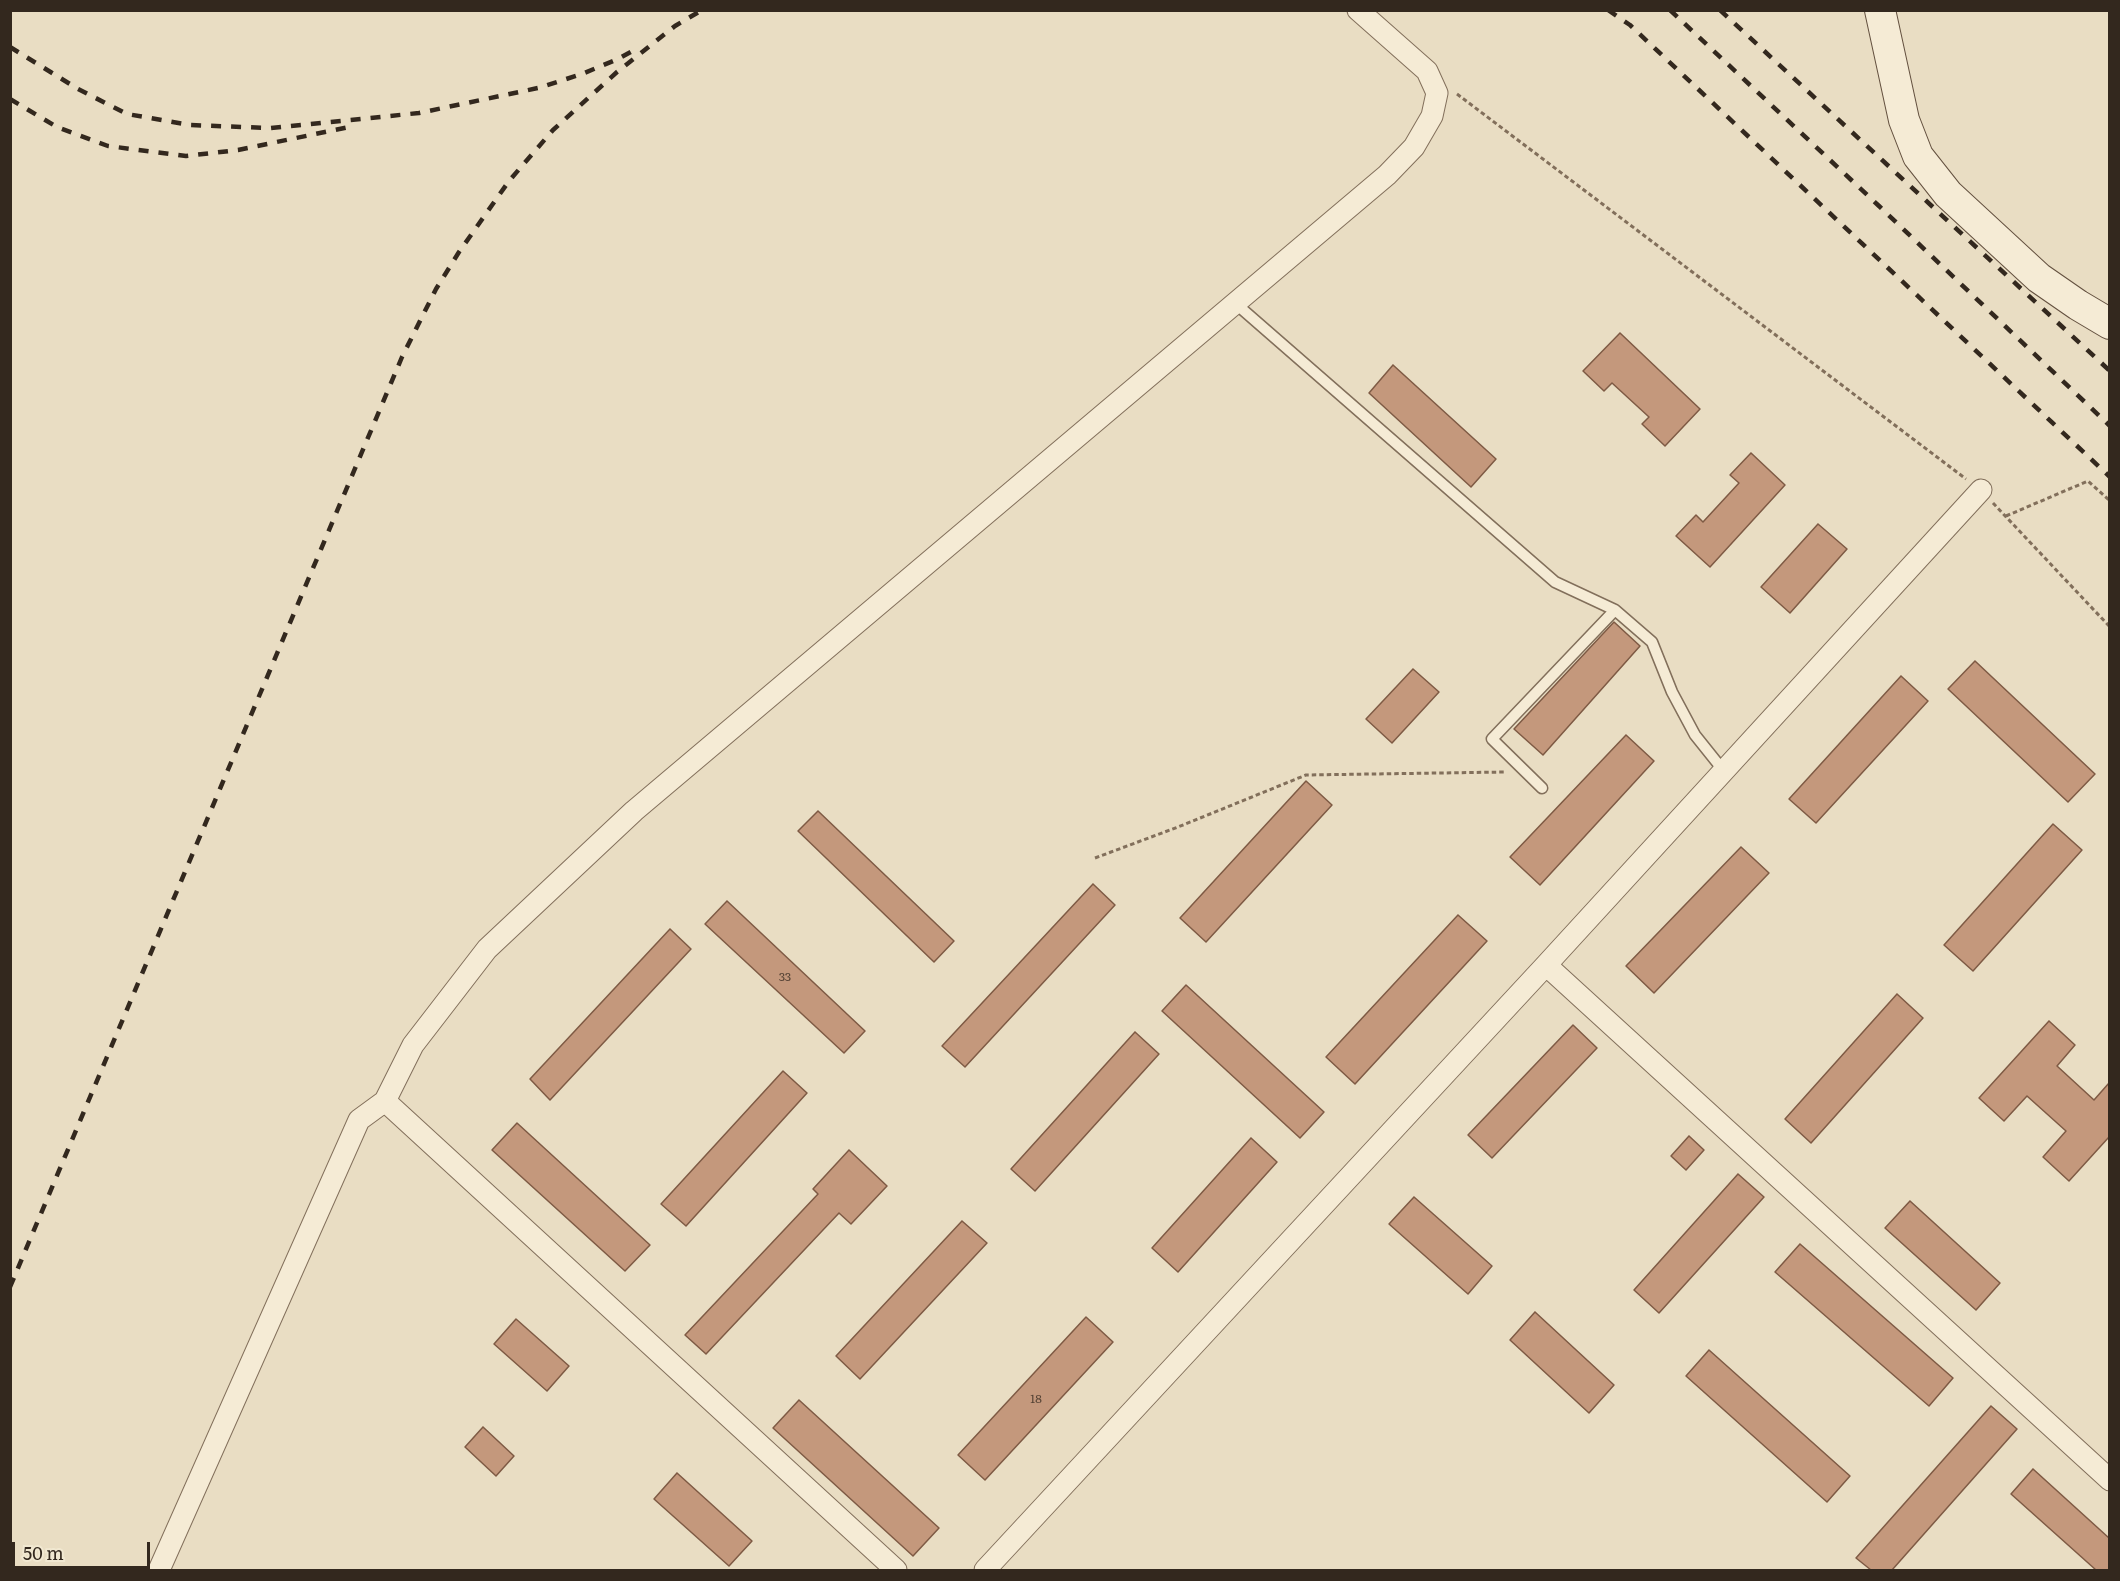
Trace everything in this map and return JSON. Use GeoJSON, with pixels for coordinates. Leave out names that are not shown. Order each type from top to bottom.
{"type":"FeatureCollection","features":[{"type":"Feature","properties":{"kind":"street"},"geometry":{"type":"LineString","coordinates":[[159,1570],[359,1119],[385,1101],[413,1045],[487,949],[625,819],[1387,175],[1413,147],[1432,116],[1437,93],[1427,71],[1358,10]]}},
{"type":"Feature","properties":{"kind":"street"},"geometry":{"type":"LineString","coordinates":[[1880,10],[1904,120],[1918,156],[1948,194],[2039,278],[2109,324]]}},
{"type":"Feature","properties":{"kind":"street"},"geometry":{"type":"LineString","coordinates":[[985,1570],[1546,965],[1981,490]]}},
{"type":"Feature","properties":{"kind":"street"},"geometry":{"type":"LineString","coordinates":[[1546,965],[2109,1480]]}},
{"type":"Feature","properties":{"kind":"street"},"geometry":{"type":"LineString","coordinates":[[385,1101],[896,1570]]}},
{"type":"Feature","properties":{"kind":"lane"},"geometry":{"type":"LineString","coordinates":[[1235,303],[1555,582],[1616,610],[1652,642],[1672,692],[1695,735],[1723,770]]}},
{"type":"Feature","properties":{"kind":"lane"},"geometry":{"type":"LineString","coordinates":[[1542,788],[1492,739],[1616,610]]}},
{"type":"Feature","properties":{"kind":"path"},"geometry":{"type":"LineString","coordinates":[[1456,92],[1981,490],[2109,627]]}},
{"type":"Feature","properties":{"kind":"path"},"geometry":{"type":"LineString","coordinates":[[2006,516],[2088,481],[2109,501]]}},
{"type":"Feature","properties":{"kind":"path"},"geometry":{"type":"LineString","coordinates":[[1095,858],[1178,828],[1306,775],[1525,771]]}},
{"type":"Feature","properties":{"kind":"building"},"geometry":{"type":"Polygon","coordinates":[[[1620,333],[1700,409],[1665,446],[1642,424],[1649,417],[1612,383],[1604,391],[1583,371],[1620,333]]]}},
{"type":"Feature","properties":{"kind":"building"},"geometry":{"type":"Polygon","coordinates":[[[1393,365],[1496,459],[1471,487],[1369,393],[1393,365]]]}},
{"type":"Feature","properties":{"kind":"building"},"geometry":{"type":"Polygon","coordinates":[[[1751,453],[1785,485],[1710,567],[1676,536],[1696,515],[1703,522],[1739,483],[1730,475],[1751,453]]]}},
{"type":"Feature","properties":{"kind":"building"},"geometry":{"type":"Polygon","coordinates":[[[1818,524],[1847,549],[1790,613],[1761,587],[1818,524]]]}},
{"type":"Feature","properties":{"kind":"building"},"geometry":{"type":"Polygon","coordinates":[[[1614,622],[1640,646],[1543,755],[1514,729],[1614,622]]]}},
{"type":"Feature","properties":{"kind":"building"},"geometry":{"type":"Polygon","coordinates":[[[1975,661],[2095,774],[2068,802],[1948,689],[1975,661]]]}},
{"type":"Feature","properties":{"kind":"building"},"geometry":{"type":"Polygon","coordinates":[[[1413,669],[1439,692],[1392,743],[1366,719],[1413,669]]]}},
{"type":"Feature","properties":{"kind":"building"},"geometry":{"type":"Polygon","coordinates":[[[1901,676],[1928,701],[1816,823],[1789,799],[1901,676]]]}},
{"type":"Feature","properties":{"kind":"building"},"geometry":{"type":"Polygon","coordinates":[[[1626,735],[1654,761],[1540,885],[1510,857],[1626,735]]]}},
{"type":"Feature","properties":{"kind":"building"},"geometry":{"type":"Polygon","coordinates":[[[1306,781],[1332,805],[1206,942],[1180,918],[1306,781]]]}},
{"type":"Feature","properties":{"kind":"building"},"geometry":{"type":"Polygon","coordinates":[[[818,811],[954,941],[934,962],[798,831],[818,811]]]}},
{"type":"Feature","properties":{"kind":"building"},"geometry":{"type":"Polygon","coordinates":[[[2053,824],[2082,850],[1973,971],[1944,945],[2053,824]]]}},
{"type":"Feature","properties":{"kind":"building"},"geometry":{"type":"Polygon","coordinates":[[[1741,847],[1769,873],[1654,993],[1626,966],[1741,847]]]}},
{"type":"Feature","properties":{"kind":"building"},"geometry":{"type":"Polygon","coordinates":[[[1093,884],[1115,905],[965,1067],[942,1046],[1093,884]]]}},
{"type":"Feature","properties":{"kind":"building"},"geometry":{"type":"Polygon","coordinates":[[[727,901],[865,1031],[844,1053],[705,924],[727,901]]]}},
{"type":"Feature","properties":{"kind":"building"},"geometry":{"type":"Polygon","coordinates":[[[1458,915],[1487,941],[1355,1084],[1326,1057],[1458,915]]]}},
{"type":"Feature","properties":{"kind":"building"},"geometry":{"type":"Polygon","coordinates":[[[670,929],[691,949],[550,1100],[530,1079],[670,929]]]}},
{"type":"Feature","properties":{"kind":"building"},"geometry":{"type":"Polygon","coordinates":[[[1186,985],[1324,1112],[1300,1138],[1162,1011],[1186,985]]]}},
{"type":"Feature","properties":{"kind":"building"},"geometry":{"type":"Polygon","coordinates":[[[1897,994],[1923,1018],[1811,1143],[1785,1119],[1897,994]]]}},
{"type":"Feature","properties":{"kind":"building"},"geometry":{"type":"Polygon","coordinates":[[[2049,1021],[2075,1045],[2057,1066],[2094,1100],[2109,1083],[2109,1137],[2069,1181],[2043,1157],[2066,1131],[2027,1096],[2004,1121],[1979,1098],[2049,1021]]]}},
{"type":"Feature","properties":{"kind":"building"},"geometry":{"type":"Polygon","coordinates":[[[1573,1025],[1597,1048],[1492,1158],[1468,1135],[1573,1025]]]}},
{"type":"Feature","properties":{"kind":"building"},"geometry":{"type":"Polygon","coordinates":[[[1135,1032],[1159,1054],[1035,1191],[1011,1169],[1135,1032]]]}},
{"type":"Feature","properties":{"kind":"building"},"geometry":{"type":"Polygon","coordinates":[[[783,1071],[807,1093],[686,1226],[661,1204],[783,1071]]]}},
{"type":"Feature","properties":{"kind":"building"},"geometry":{"type":"Polygon","coordinates":[[[517,1123],[650,1245],[625,1271],[492,1150],[517,1123]]]}},
{"type":"Feature","properties":{"kind":"building"},"geometry":{"type":"Polygon","coordinates":[[[1689,1136],[1704,1150],[1686,1170],[1671,1156],[1689,1136]]]}},
{"type":"Feature","properties":{"kind":"building"},"geometry":{"type":"Polygon","coordinates":[[[1251,1138],[1277,1162],[1178,1272],[1152,1248],[1251,1138]]]}},
{"type":"Feature","properties":{"kind":"building"},"geometry":{"type":"Polygon","coordinates":[[[849,1150],[887,1186],[851,1224],[839,1213],[706,1354],[685,1335],[818,1194],[813,1189],[849,1150]]]}},
{"type":"Feature","properties":{"kind":"building"},"geometry":{"type":"Polygon","coordinates":[[[1738,1174],[1764,1197],[1659,1313],[1634,1290],[1738,1174]]]}},
{"type":"Feature","properties":{"kind":"building"},"geometry":{"type":"Polygon","coordinates":[[[1414,1197],[1492,1266],[1468,1294],[1389,1224],[1414,1197]]]}},
{"type":"Feature","properties":{"kind":"building"},"geometry":{"type":"Polygon","coordinates":[[[1910,1201],[2000,1283],[1976,1310],[1885,1228],[1910,1201]]]}},
{"type":"Feature","properties":{"kind":"building"},"geometry":{"type":"Polygon","coordinates":[[[962,1221],[987,1243],[860,1379],[836,1356],[962,1221]]]}},
{"type":"Feature","properties":{"kind":"building"},"geometry":{"type":"Polygon","coordinates":[[[1800,1244],[1953,1378],[1929,1406],[1775,1272],[1800,1244]]]}},
{"type":"Feature","properties":{"kind":"building"},"geometry":{"type":"Polygon","coordinates":[[[1535,1312],[1614,1385],[1589,1413],[1510,1340],[1535,1312]]]}},
{"type":"Feature","properties":{"kind":"building"},"geometry":{"type":"Polygon","coordinates":[[[1086,1317],[1113,1342],[985,1480],[958,1455],[1086,1317]]]}},
{"type":"Feature","properties":{"kind":"building"},"geometry":{"type":"Polygon","coordinates":[[[516,1319],[569,1366],[547,1391],[494,1344],[516,1319]]]}},
{"type":"Feature","properties":{"kind":"building"},"geometry":{"type":"Polygon","coordinates":[[[1709,1350],[1850,1476],[1827,1502],[1686,1376],[1709,1350]]]}},
{"type":"Feature","properties":{"kind":"building"},"geometry":{"type":"Polygon","coordinates":[[[799,1400],[939,1528],[913,1556],[773,1428],[799,1400]]]}},
{"type":"Feature","properties":{"kind":"building"},"geometry":{"type":"Polygon","coordinates":[[[1991,1406],[2017,1429],[1892,1570],[1871,1570],[1856,1558],[1991,1406]]]}},
{"type":"Feature","properties":{"kind":"building"},"geometry":{"type":"Polygon","coordinates":[[[483,1427],[514,1456],[496,1476],[465,1447],[483,1427]]]}},
{"type":"Feature","properties":{"kind":"building"},"geometry":{"type":"Polygon","coordinates":[[[2033,1469],[2109,1538],[2109,1570],[2096,1570],[2011,1494],[2033,1469]]]}},
{"type":"Feature","properties":{"kind":"building"},"geometry":{"type":"Polygon","coordinates":[[[677,1473],[752,1541],[729,1566],[654,1499],[677,1473]]]}},
{"type":"Feature","properties":{"kind":"railway"},"geometry":{"type":"LineString","coordinates":[[10,1287],[402,357],[436,289],[509,181],[553,130],[617,72],[675,26],[702,10]]}},
{"type":"Feature","properties":{"kind":"railway"},"geometry":{"type":"LineString","coordinates":[[1608,10],[1630,25],[2110,477]]}},
{"type":"Feature","properties":{"kind":"railway"},"geometry":{"type":"LineString","coordinates":[[1670,10],[2110,426]]}},
{"type":"Feature","properties":{"kind":"railway"},"geometry":{"type":"LineString","coordinates":[[1720,10],[2110,371]]}},
{"type":"Feature","properties":{"kind":"railway"},"geometry":{"type":"LineString","coordinates":[[10,47],[78,89],[127,114],[190,125],[271,128],[419,113],[538,88],[582,74],[636,49]]}},
{"type":"Feature","properties":{"kind":"railway"},"geometry":{"type":"LineString","coordinates":[[10,99],[57,127],[108,146],[186,156],[238,150],[354,126]]}}]}
